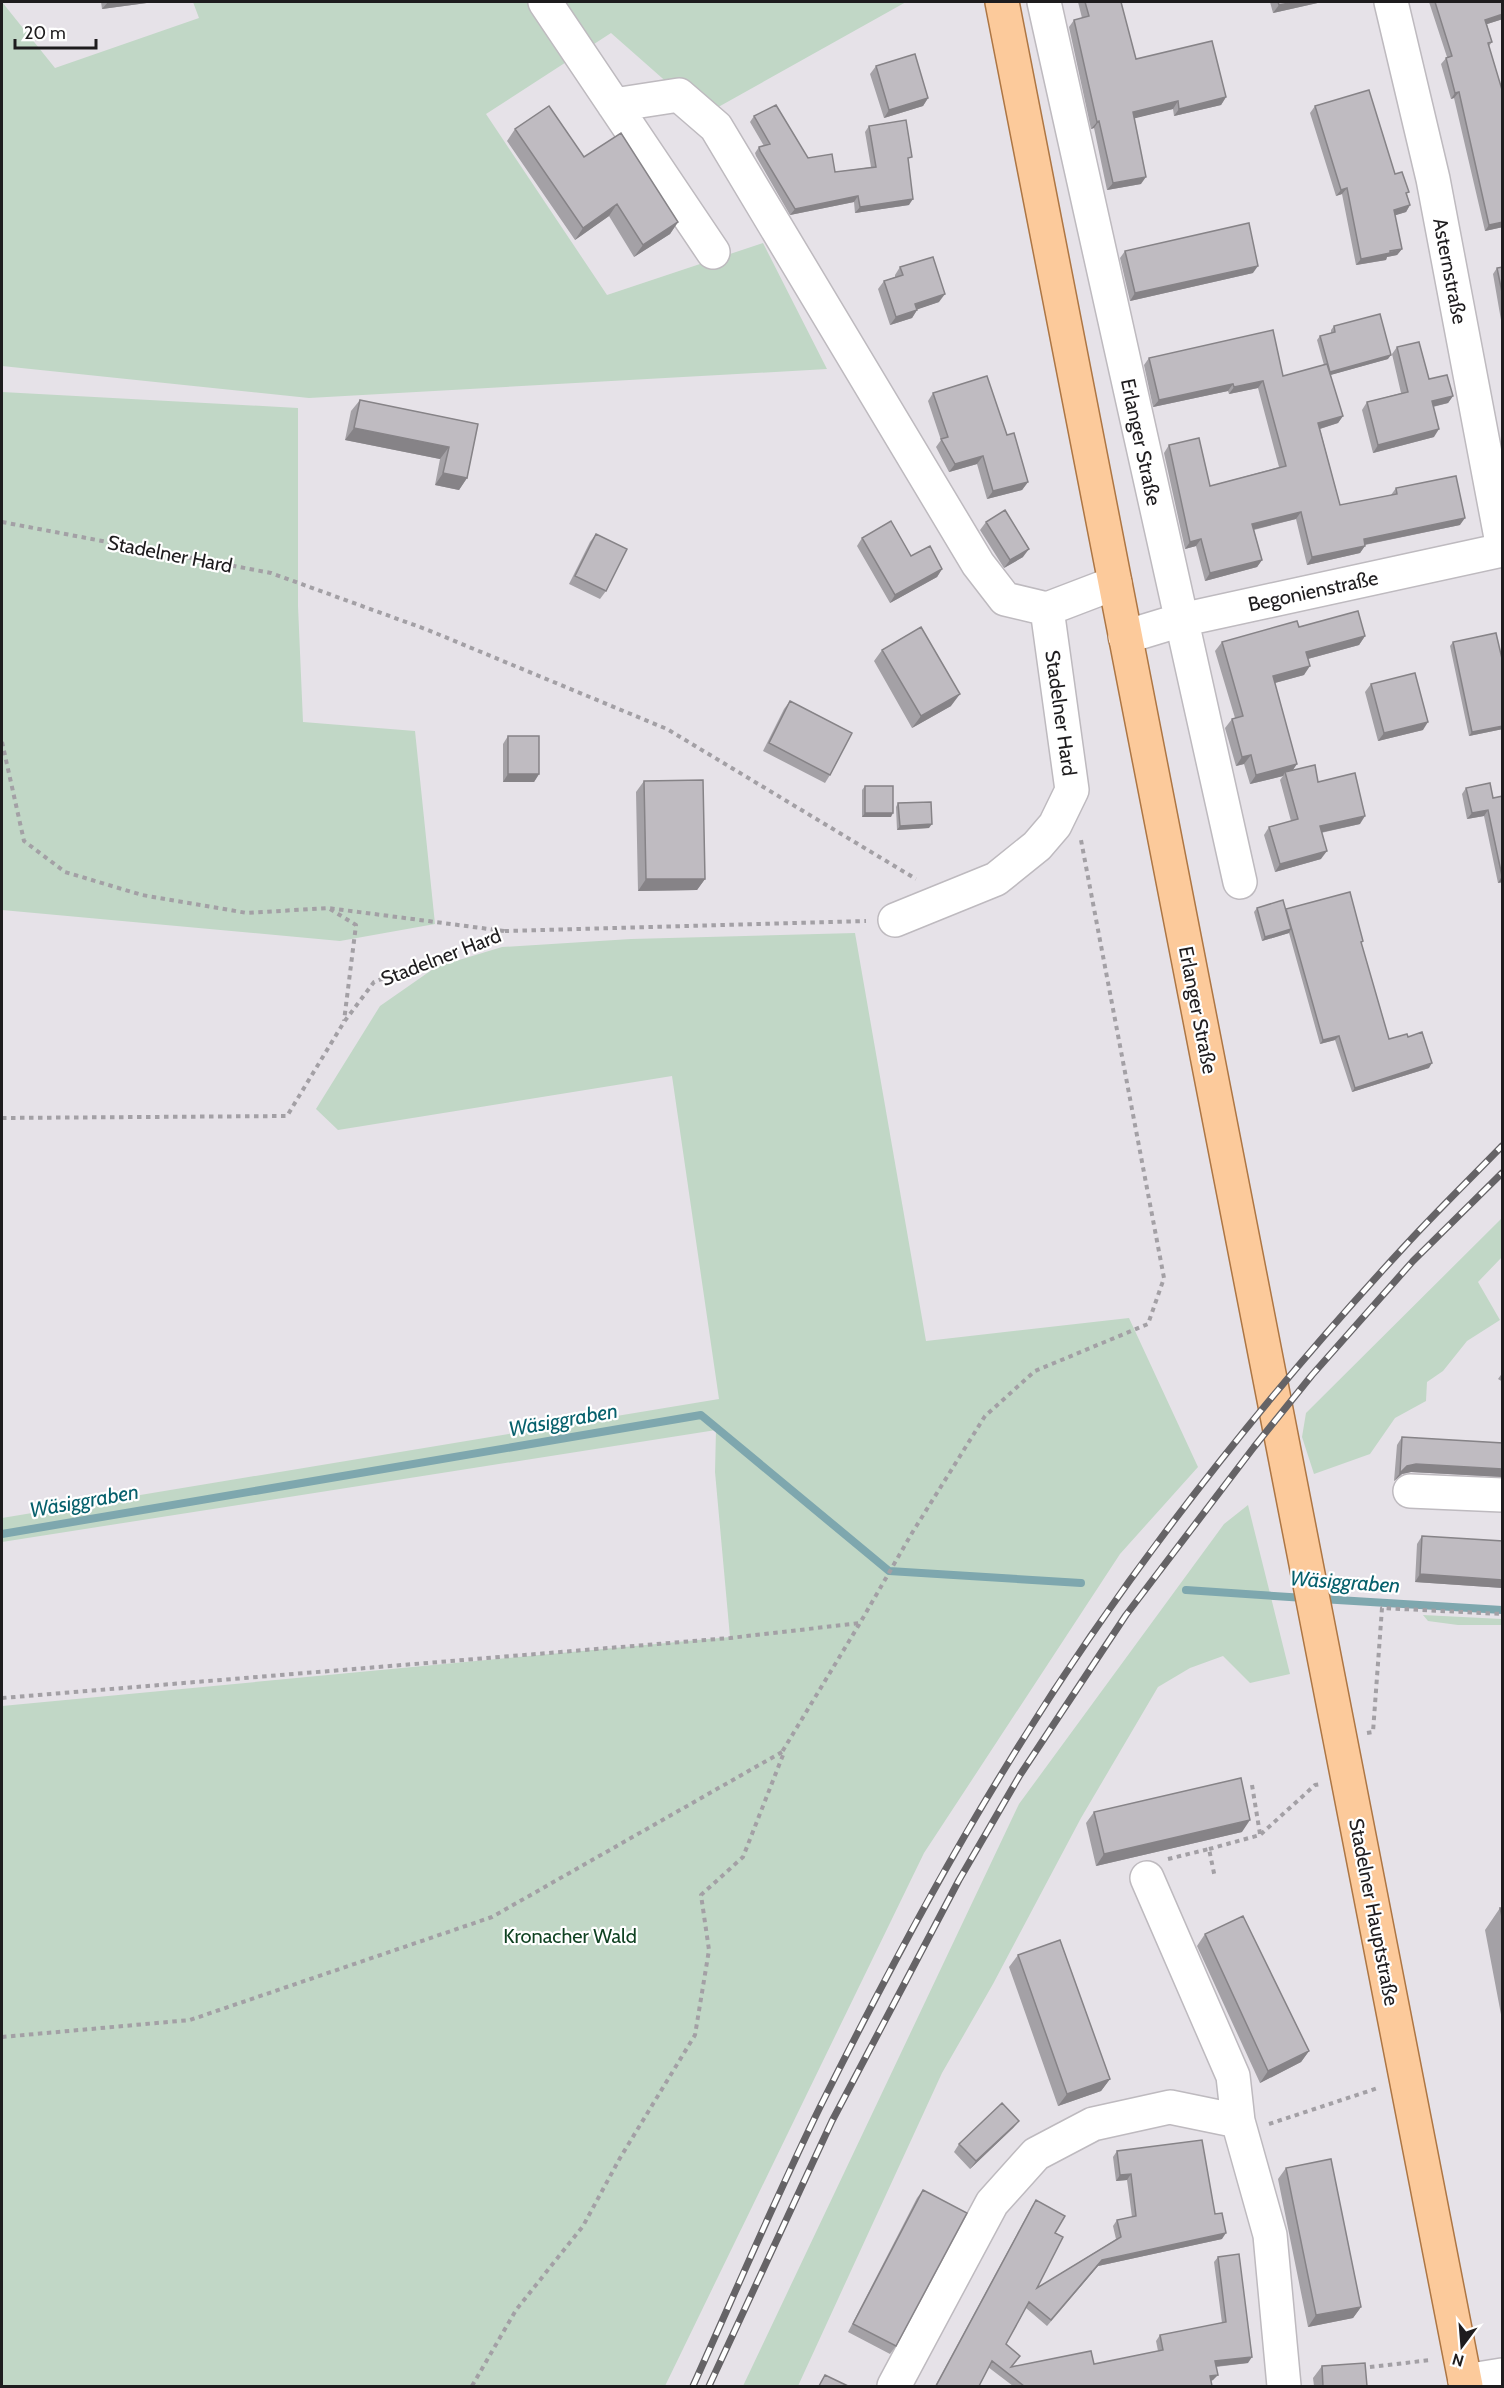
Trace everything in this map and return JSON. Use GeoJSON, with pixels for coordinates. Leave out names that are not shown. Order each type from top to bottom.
{"type":"FeatureCollection","features":[{"type":"Feature","properties":{"kind":"main road","name":"Erlanger Straße"},"geometry":{"type":"LineString","coordinates":[[1002,2],[1282,1436]]}},
{"type":"Feature","properties":{"kind":"main road","name":"Stadelner Hauptstraße"},"geometry":{"type":"LineString","coordinates":[[1282,1436],[1464,2375]]}},
{"type":"Feature","properties":{"kind":"street"},"geometry":{"type":"LineString","coordinates":[[546,2],[713,252]]}},
{"type":"Feature","properties":{"kind":"street","name":"Erlanger Straße"},"geometry":{"type":"LineString","coordinates":[[1044,2],[1240,882]]}},
{"type":"Feature","properties":{"kind":"street","name":"Asternstraße"},"geometry":{"type":"LineString","coordinates":[[1391,2],[1433,179],[1503,543]]}},
{"type":"Feature","properties":{"kind":"street"},"geometry":{"type":"LineString","coordinates":[[614,105],[679,95],[716,127],[978,564],[1005,600],[1047,609],[1115,583]]}},
{"type":"Feature","properties":{"kind":"street","name":"Begonienstraße"},"geometry":{"type":"LineString","coordinates":[[1125,637],[1180,620],[1503,550]]}},
{"type":"Feature","properties":{"kind":"street","name":"Stadelner Hard"},"geometry":{"type":"LineString","coordinates":[[895,920],[996,879],[1037,846],[1055,825],[1072,790],[1047,609]]}},
{"type":"Feature","properties":{"kind":"street"},"geometry":{"type":"LineString","coordinates":[[1410,1491],[1503,1495]]}},
{"type":"Feature","properties":{"kind":"street"},"geometry":{"type":"LineString","coordinates":[[1147,1878],[1233,2076],[1240,2126],[1270,2235],[1284,2386]]}},
{"type":"Feature","properties":{"kind":"street"},"geometry":{"type":"LineString","coordinates":[[894,2386],[992,2203],[1036,2154],[1093,2124],[1170,2107],[1240,2126]]}},
{"type":"Feature","properties":{"kind":"street"},"geometry":{"type":"LineString","coordinates":[[1464,2375],[1503,2375]]}},
{"type":"Feature","properties":{"kind":"path","name":"Stadelner Hard"},"geometry":{"type":"LineString","coordinates":[[2,522],[271,573],[428,630],[667,729],[947,898]]}},
{"type":"Feature","properties":{"kind":"path"},"geometry":{"type":"LineString","coordinates":[[2,742],[24,841],[65,872],[142,895],[247,913],[328,908],[505,931]]}},
{"type":"Feature","properties":{"kind":"path"},"geometry":{"type":"LineString","coordinates":[[2,2037],[190,2020],[492,1917],[782,1752],[912,1533],[985,1416],[1035,1371],[1148,1324],[1164,1278],[1081,837]]}},
{"type":"Feature","properties":{"kind":"path"},"geometry":{"type":"LineString","coordinates":[[328,908],[356,925],[344,1022]]}},
{"type":"Feature","properties":{"kind":"path","name":"Stadelner Hard"},"geometry":{"type":"LineString","coordinates":[[2,1118],[287,1116],[344,1022],[374,982],[505,931],[895,920]]}},
{"type":"Feature","properties":{"kind":"path"},"geometry":{"type":"LineString","coordinates":[[1373,1732],[1382,1608],[1503,1614]]}},
{"type":"Feature","properties":{"kind":"path"},"geometry":{"type":"LineString","coordinates":[[2,1698],[730,1638],[860,1623]]}},
{"type":"Feature","properties":{"kind":"path"},"geometry":{"type":"LineString","coordinates":[[472,2386],[516,2310],[583,2226],[620,2158],[695,2035],[709,1950],[701,1895],[743,1857],[783,1755],[782,1752]]}},
{"type":"Feature","properties":{"kind":"path"},"geometry":{"type":"LineString","coordinates":[[1252,1785],[1260,1835]]}},
{"type":"Feature","properties":{"kind":"path"},"geometry":{"type":"LineString","coordinates":[[1147,1878],[1137,1867],[1260,1835],[1315,1785]]}},
{"type":"Feature","properties":{"kind":"path"},"geometry":{"type":"LineString","coordinates":[[1209,1849],[1215,1878]]}},
{"type":"Feature","properties":{"kind":"path"},"geometry":{"type":"LineString","coordinates":[[1240,2126],[1375,2091]]}},
{"type":"Feature","properties":{"kind":"path"},"geometry":{"type":"LineString","coordinates":[[1354,2369],[1464,2375]]}},
{"type":"Feature","properties":{"kind":"green space"},"geometry":{"type":"Polygon","coordinates":[[[2,2],[55,68],[199,18],[193,2],[906,2],[704,115],[611,33],[486,114],[607,295],[763,243],[827,369],[309,398],[2,366],[2,2]]]}},
{"type":"Feature","properties":{"kind":"green space"},"geometry":{"type":"Polygon","coordinates":[[[2,392],[298,408],[298,606],[303,722],[415,731],[435,924],[340,941],[2,910],[2,392]]]}},
{"type":"Feature","properties":{"kind":"green space","name":"Kronacher Wald"},"geometry":{"type":"Polygon","coordinates":[[[855,933],[926,1341],[1129,1318],[1198,1467],[1120,1554],[924,1853],[665,2386],[2,2386],[2,1706],[730,1637],[715,1472],[716,1430],[2,1542],[2,1518],[719,1399],[672,1076],[338,1130],[316,1109],[380,1006],[436,967],[502,947],[631,939],[855,933]]]}},
{"type":"Feature","properties":{"kind":"green space"},"geometry":{"type":"Polygon","coordinates":[[[1502,1218],[1502,1257],[1478,1282],[1500,1320],[1467,1341],[1443,1371],[1427,1382],[1426,1401],[1395,1418],[1370,1454],[1314,1474],[1302,1437],[1306,1413],[1502,1218]]]}},
{"type":"Feature","properties":{"kind":"green space"},"geometry":{"type":"Polygon","coordinates":[[[1248,1505],[1290,1674],[1250,1683],[1223,1656],[1190,1668],[1158,1687],[1081,1818],[993,1984],[942,2073],[798,2386],[743,2386],[1019,1804],[1224,1524],[1248,1505]]]}},
{"type":"Feature","properties":{"kind":"green space"},"geometry":{"type":"Polygon","coordinates":[[[1423,1615],[1502,1619],[1502,1625],[1458,1625],[1428,1621],[1423,1615]]]}},
{"type":"Feature","properties":{"kind":"building"},"geometry":{"type":"Polygon","coordinates":[[[1085,2],[1121,2],[1136,59],[1212,41],[1226,97],[1179,109],[1178,101],[1133,112],[1146,177],[1113,183],[1074,20],[1089,16],[1085,2]]]}},
{"type":"Feature","properties":{"kind":"building"},"geometry":{"type":"Polygon","coordinates":[[[1278,2],[1294,2],[1279,5],[1278,2]]]}},
{"type":"Feature","properties":{"kind":"building"},"geometry":{"type":"Polygon","coordinates":[[[1435,2],[1503,2],[1503,14],[1485,20],[1492,42],[1488,43],[1503,93],[1503,222],[1489,225],[1459,92],[1455,93],[1446,58],[1452,56],[1435,2]]]}},
{"type":"Feature","properties":{"kind":"building"},"geometry":{"type":"Polygon","coordinates":[[[915,54],[928,98],[889,110],[876,66],[915,54]]]}},
{"type":"Feature","properties":{"kind":"building"},"geometry":{"type":"Polygon","coordinates":[[[1369,90],[1395,174],[1402,172],[1409,192],[1406,193],[1410,205],[1394,210],[1402,249],[1361,259],[1347,188],[1341,190],[1315,106],[1369,90]]]}},
{"type":"Feature","properties":{"kind":"building"},"geometry":{"type":"Polygon","coordinates":[[[776,105],[808,158],[832,154],[835,172],[876,167],[869,126],[906,120],[912,157],[908,158],[913,199],[860,207],[858,196],[795,209],[759,147],[770,144],[754,116],[776,105]]]}},
{"type":"Feature","properties":{"kind":"building"},"geometry":{"type":"Polygon","coordinates":[[[549,106],[584,157],[621,133],[678,222],[643,245],[617,204],[583,228],[515,129],[549,106]]]}},
{"type":"Feature","properties":{"kind":"building"},"geometry":{"type":"Polygon","coordinates":[[[1249,223],[1258,266],[1135,293],[1125,251],[1249,223]]]}},
{"type":"Feature","properties":{"kind":"building"},"geometry":{"type":"Polygon","coordinates":[[[933,257],[945,294],[915,304],[917,310],[896,317],[884,281],[903,275],[900,267],[933,257]]]}},
{"type":"Feature","properties":{"kind":"building"},"geometry":{"type":"Polygon","coordinates":[[[1503,267],[1503,297],[1497,268],[1503,267]]]}},
{"type":"Feature","properties":{"kind":"building"},"geometry":{"type":"Polygon","coordinates":[[[1380,314],[1391,355],[1330,372],[1320,336],[1335,332],[1334,326],[1380,314]]]}},
{"type":"Feature","properties":{"kind":"building"},"geometry":{"type":"Polygon","coordinates":[[[1273,330],[1283,376],[1327,364],[1343,416],[1318,423],[1340,505],[1397,494],[1396,488],[1456,476],[1465,518],[1364,539],[1365,546],[1312,557],[1301,512],[1252,524],[1262,560],[1210,573],[1201,539],[1190,542],[1169,445],[1199,438],[1210,486],[1286,466],[1263,381],[1234,387],[1233,384],[1159,400],[1149,358],[1273,330]]]}},
{"type":"Feature","properties":{"kind":"building"},"geometry":{"type":"Polygon","coordinates":[[[1419,342],[1429,379],[1447,375],[1453,396],[1432,401],[1439,429],[1378,445],[1367,402],[1408,392],[1397,347],[1419,342]]]}},
{"type":"Feature","properties":{"kind":"building"},"geometry":{"type":"Polygon","coordinates":[[[987,376],[1007,435],[1014,433],[1028,482],[993,491],[983,456],[955,464],[941,439],[948,437],[933,393],[987,376]]]}},
{"type":"Feature","properties":{"kind":"building"},"geometry":{"type":"Polygon","coordinates":[[[360,400],[478,424],[467,478],[443,473],[449,447],[354,428],[360,400]]]}},
{"type":"Feature","properties":{"kind":"building"},"geometry":{"type":"Polygon","coordinates":[[[1005,510],[1029,549],[1010,560],[986,522],[1005,510]]]}},
{"type":"Feature","properties":{"kind":"building"},"geometry":{"type":"Polygon","coordinates":[[[891,521],[911,556],[930,546],[942,569],[895,595],[862,538],[891,521]]]}},
{"type":"Feature","properties":{"kind":"building"},"geometry":{"type":"Polygon","coordinates":[[[596,534],[627,549],[606,591],[575,576],[596,534]]]}},
{"type":"Feature","properties":{"kind":"building"},"geometry":{"type":"Polygon","coordinates":[[[1358,611],[1365,636],[1306,652],[1310,666],[1273,676],[1297,764],[1256,775],[1251,755],[1242,757],[1232,719],[1243,716],[1222,642],[1297,621],[1299,627],[1358,611]]]}},
{"type":"Feature","properties":{"kind":"building"},"geometry":{"type":"Polygon","coordinates":[[[921,627],[960,694],[921,716],[882,650],[921,627]]]}},
{"type":"Feature","properties":{"kind":"building"},"geometry":{"type":"Polygon","coordinates":[[[1496,633],[1503,663],[1503,726],[1472,732],[1453,642],[1496,633]]]}},
{"type":"Feature","properties":{"kind":"building"},"geometry":{"type":"Polygon","coordinates":[[[1415,673],[1428,722],[1384,733],[1371,684],[1415,673]]]}},
{"type":"Feature","properties":{"kind":"building"},"geometry":{"type":"Polygon","coordinates":[[[790,701],[852,733],[830,775],[769,743],[790,701]]]}},
{"type":"Feature","properties":{"kind":"building"},"geometry":{"type":"Polygon","coordinates":[[[508,736],[539,736],[539,774],[508,774],[508,736]]]}},
{"type":"Feature","properties":{"kind":"building"},"geometry":{"type":"Polygon","coordinates":[[[1315,765],[1318,782],[1355,773],[1365,816],[1320,826],[1327,851],[1280,864],[1269,827],[1298,819],[1285,772],[1315,765]]]}},
{"type":"Feature","properties":{"kind":"building"},"geometry":{"type":"Polygon","coordinates":[[[703,780],[705,879],[646,879],[644,781],[703,780]]]}},
{"type":"Feature","properties":{"kind":"building"},"geometry":{"type":"Polygon","coordinates":[[[1490,783],[1493,798],[1503,796],[1502,876],[1488,810],[1472,813],[1466,788],[1490,783]]]}},
{"type":"Feature","properties":{"kind":"building"},"geometry":{"type":"Polygon","coordinates":[[[865,786],[893,786],[893,813],[865,813],[865,786]]]}},
{"type":"Feature","properties":{"kind":"building"},"geometry":{"type":"Polygon","coordinates":[[[931,802],[932,824],[900,826],[898,803],[931,802]]]}},
{"type":"Feature","properties":{"kind":"building"},"geometry":{"type":"Polygon","coordinates":[[[1350,892],[1363,941],[1361,942],[1389,1039],[1407,1034],[1408,1037],[1422,1032],[1432,1063],[1355,1088],[1339,1036],[1323,1040],[1286,909],[1350,892]]]}},
{"type":"Feature","properties":{"kind":"building"},"geometry":{"type":"Polygon","coordinates":[[[1283,900],[1291,929],[1265,937],[1257,908],[1283,900]]]}},
{"type":"Feature","properties":{"kind":"building"},"geometry":{"type":"Polygon","coordinates":[[[1402,1437],[1503,1443],[1503,1469],[1416,1464],[1407,1466],[1400,1473],[1402,1437]]]}},
{"type":"Feature","properties":{"kind":"building"},"geometry":{"type":"Polygon","coordinates":[[[1422,1536],[1503,1541],[1503,1580],[1420,1574],[1422,1536]]]}},
{"type":"Feature","properties":{"kind":"building"},"geometry":{"type":"Polygon","coordinates":[[[1241,1778],[1250,1820],[1104,1854],[1094,1812],[1241,1778]]]}},
{"type":"Feature","properties":{"kind":"building"},"geometry":{"type":"Polygon","coordinates":[[[1243,1916],[1309,2051],[1268,2071],[1205,1934],[1243,1916]]]}},
{"type":"Feature","properties":{"kind":"building"},"geometry":{"type":"Polygon","coordinates":[[[1060,1940],[1110,2079],[1067,2094],[1018,1955],[1060,1940]]]}},
{"type":"Feature","properties":{"kind":"building"},"geometry":{"type":"Polygon","coordinates":[[[1002,2103],[1019,2121],[976,2161],[959,2144],[1002,2103]]]}},
{"type":"Feature","properties":{"kind":"building"},"geometry":{"type":"Polygon","coordinates":[[[1202,2140],[1215,2214],[1222,2213],[1226,2233],[1102,2260],[1051,2320],[1029,2302],[1006,2344],[1020,2356],[1011,2367],[1091,2351],[1094,2364],[1163,2350],[1160,2335],[1226,2322],[1218,2257],[1239,2254],[1252,2357],[1215,2361],[1218,2375],[1210,2376],[1212,2386],[1024,2386],[992,2361],[979,2386],[936,2386],[1036,2200],[1065,2216],[1055,2233],[1063,2237],[1037,2288],[1121,2237],[1117,2220],[1136,2216],[1131,2174],[1120,2175],[1117,2151],[1202,2140]]]}},
{"type":"Feature","properties":{"kind":"building"},"geometry":{"type":"Polygon","coordinates":[[[1331,2159],[1361,2307],[1316,2315],[1286,2168],[1331,2159]]]}},
{"type":"Feature","properties":{"kind":"building"},"geometry":{"type":"Polygon","coordinates":[[[923,2190],[967,2213],[896,2346],[853,2324],[923,2190]]]}},
{"type":"Feature","properties":{"kind":"building"},"geometry":{"type":"Polygon","coordinates":[[[1365,2363],[1367,2386],[1323,2386],[1322,2366],[1365,2363]]]}},
{"type":"Feature","properties":{"kind":"building"},"geometry":{"type":"Polygon","coordinates":[[[825,2375],[848,2386],[819,2386],[825,2375]]]}},
{"type":"Feature","properties":{"kind":"waterway","name":"Wäsiggraben"},"geometry":{"type":"LineString","coordinates":[[2,1534],[701,1415],[889,1571],[1081,1583]]}},
{"type":"Feature","properties":{"kind":"waterway","name":"Wäsiggraben"},"geometry":{"type":"LineString","coordinates":[[1186,1590],[1305,1598]]}},
{"type":"Feature","properties":{"kind":"waterway","name":"Wäsiggraben"},"geometry":{"type":"LineString","coordinates":[[1321,1599],[1502,1610]]}},
{"type":"Feature","properties":{"kind":"railway"},"geometry":{"type":"LineString","coordinates":[[693,2386],[787,2176],[864,2020],[957,1849],[1050,1696],[1143,1562],[1243,1433],[1348,1308],[1502,1146]]}},
{"type":"Feature","properties":{"kind":"railway"},"geometry":{"type":"LineString","coordinates":[[709,2386],[832,2121],[959,1880],[1020,1775],[1126,1615],[1254,1447],[1312,1375],[1413,1261],[1502,1173]]}}]}
